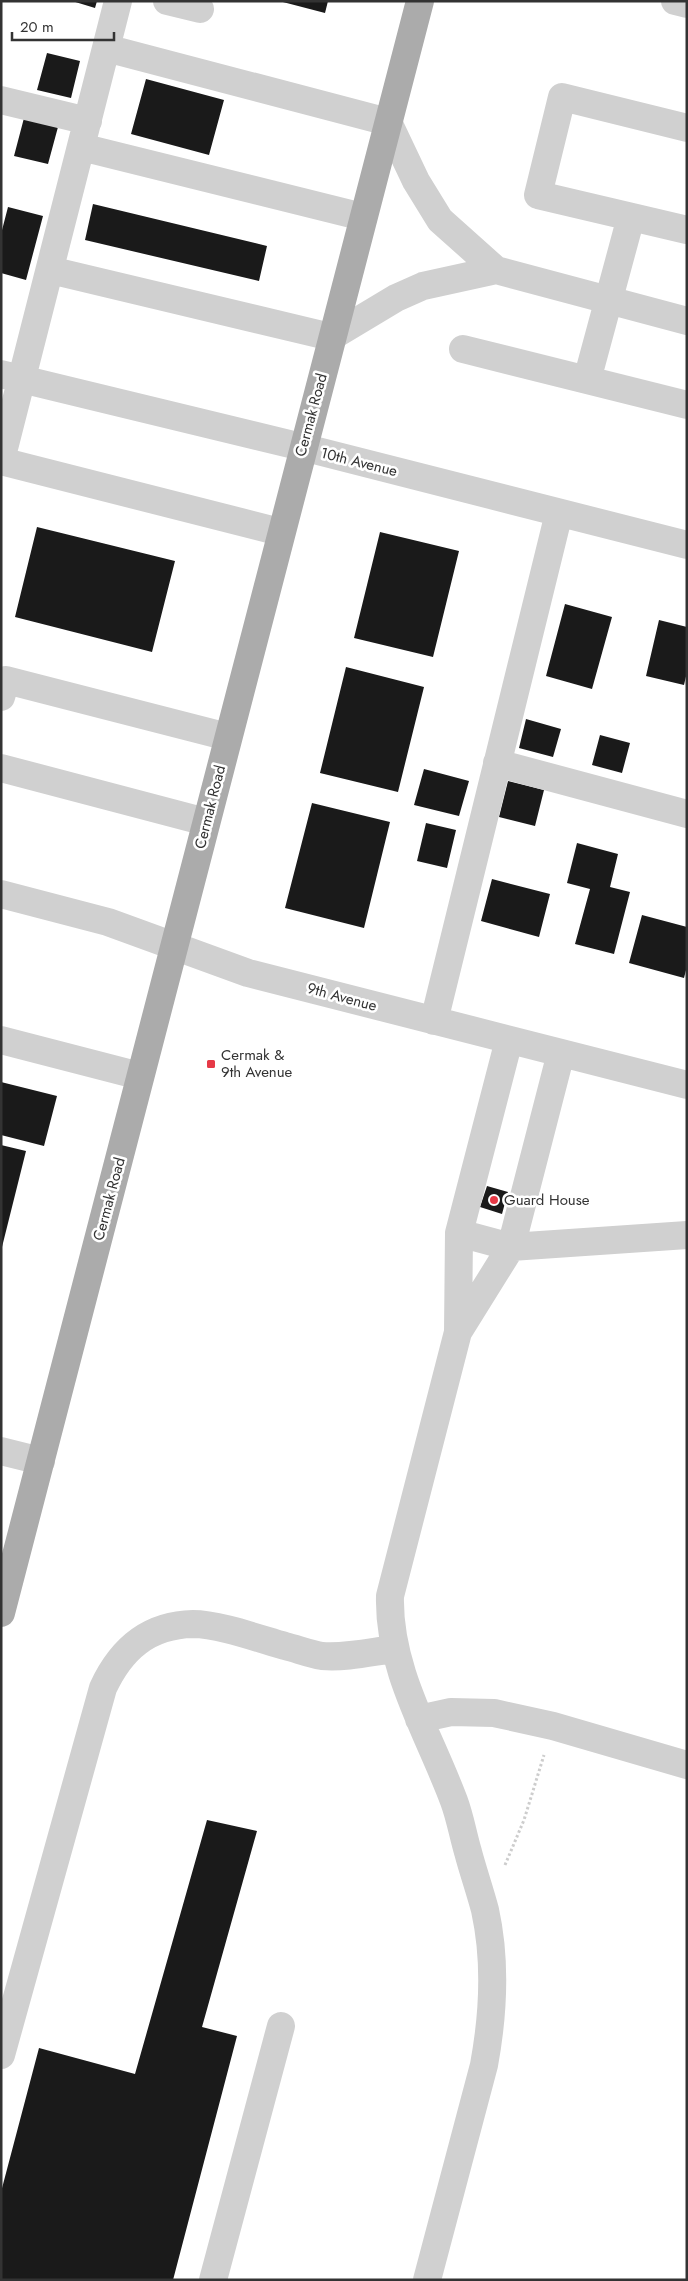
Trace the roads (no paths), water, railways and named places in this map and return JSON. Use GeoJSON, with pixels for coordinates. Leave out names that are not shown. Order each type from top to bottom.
{"type":"FeatureCollection","features":[{"type":"Feature","properties":{"kind":"main road","name":"Cermak Road"},"geometry":{"type":"LineString","coordinates":[[1,1613],[9,1548],[41,1461],[302,447],[420,1]]}},
{"type":"Feature","properties":{"kind":"street"},"geometry":{"type":"LineString","coordinates":[[118,1],[50,270],[12,376],[1,461],[280,532]]}},
{"type":"Feature","properties":{"kind":"street"},"geometry":{"type":"LineString","coordinates":[[167,1],[200,8]]}},
{"type":"Feature","properties":{"kind":"street"},"geometry":{"type":"LineString","coordinates":[[676,1],[687,4]]}},
{"type":"Feature","properties":{"kind":"street"},"geometry":{"type":"LineString","coordinates":[[106,48],[388,122],[416,181],[440,220],[496,270],[687,321]]}},
{"type":"Feature","properties":{"kind":"street"},"geometry":{"type":"LineString","coordinates":[[687,128],[562,97],[538,196],[687,230]]}},
{"type":"Feature","properties":{"kind":"street"},"geometry":{"type":"LineString","coordinates":[[1,100],[88,121]]}},
{"type":"Feature","properties":{"kind":"street"},"geometry":{"type":"LineString","coordinates":[[81,147],[363,217]]}},
{"type":"Feature","properties":{"kind":"street"},"geometry":{"type":"LineString","coordinates":[[587,380],[631,217]]}},
{"type":"Feature","properties":{"kind":"street"},"geometry":{"type":"LineString","coordinates":[[50,270],[332,337],[396,298],[423,286],[496,270]]}},
{"type":"Feature","properties":{"kind":"street"},"geometry":{"type":"LineString","coordinates":[[462,349],[687,405]]}},
{"type":"Feature","properties":{"kind":"street","name":"10th Avenue"},"geometry":{"type":"LineString","coordinates":[[12,376],[302,447],[687,545]]}},
{"type":"Feature","properties":{"kind":"street"},"geometry":{"type":"LineString","coordinates":[[434,1021],[559,513]]}},
{"type":"Feature","properties":{"kind":"street"},"geometry":{"type":"LineString","coordinates":[[1,697],[6,680],[228,737]]}},
{"type":"Feature","properties":{"kind":"street"},"geometry":{"type":"LineString","coordinates":[[497,763],[687,814]]}},
{"type":"Feature","properties":{"kind":"street"},"geometry":{"type":"LineString","coordinates":[[1,768],[206,822]]}},
{"type":"Feature","properties":{"kind":"street","name":"9th Avenue"},"geometry":{"type":"LineString","coordinates":[[1,894],[108,922],[248,974],[687,1086]]}},
{"type":"Feature","properties":{"kind":"street"},"geometry":{"type":"LineString","coordinates":[[1,1040],[140,1076]]}},
{"type":"Feature","properties":{"kind":"street"},"geometry":{"type":"LineString","coordinates":[[428,2280],[484,2065],[490,2031],[491,1962],[485,1911],[454,1802],[419,1719],[394,1649],[389,1621],[390,1596],[458,1332],[459,1233],[509,1040]]}},
{"type":"Feature","properties":{"kind":"street"},"geometry":{"type":"LineString","coordinates":[[458,1332],[510,1247],[561,1053]]}},
{"type":"Feature","properties":{"kind":"street"},"geometry":{"type":"LineString","coordinates":[[459,1233],[510,1247],[687,1234]]}},
{"type":"Feature","properties":{"kind":"street"},"geometry":{"type":"LineString","coordinates":[[1,1451],[41,1461]]}},
{"type":"Feature","properties":{"kind":"street"},"geometry":{"type":"LineString","coordinates":[[1,2055],[103,1688],[113,1666],[127,1651],[145,1636],[167,1628],[194,1624],[220,1629],[321,1656],[341,1656],[394,1649]]}},
{"type":"Feature","properties":{"kind":"street"},"geometry":{"type":"LineString","coordinates":[[419,1719],[451,1712],[494,1714],[553,1726],[687,1765]]}},
{"type":"Feature","properties":{"kind":"street"},"geometry":{"type":"LineString","coordinates":[[213,2280],[281,2026]]}},
{"type":"Feature","properties":{"kind":"place","name":"Cermak & 9th Avenue"},"geometry":{"type":"Point","coordinates":[211,1064]}},
{"type":"Feature","properties":{"kind":"place","name":"Guard House"},"geometry":{"type":"Point","coordinates":[494,1200]}}]}
